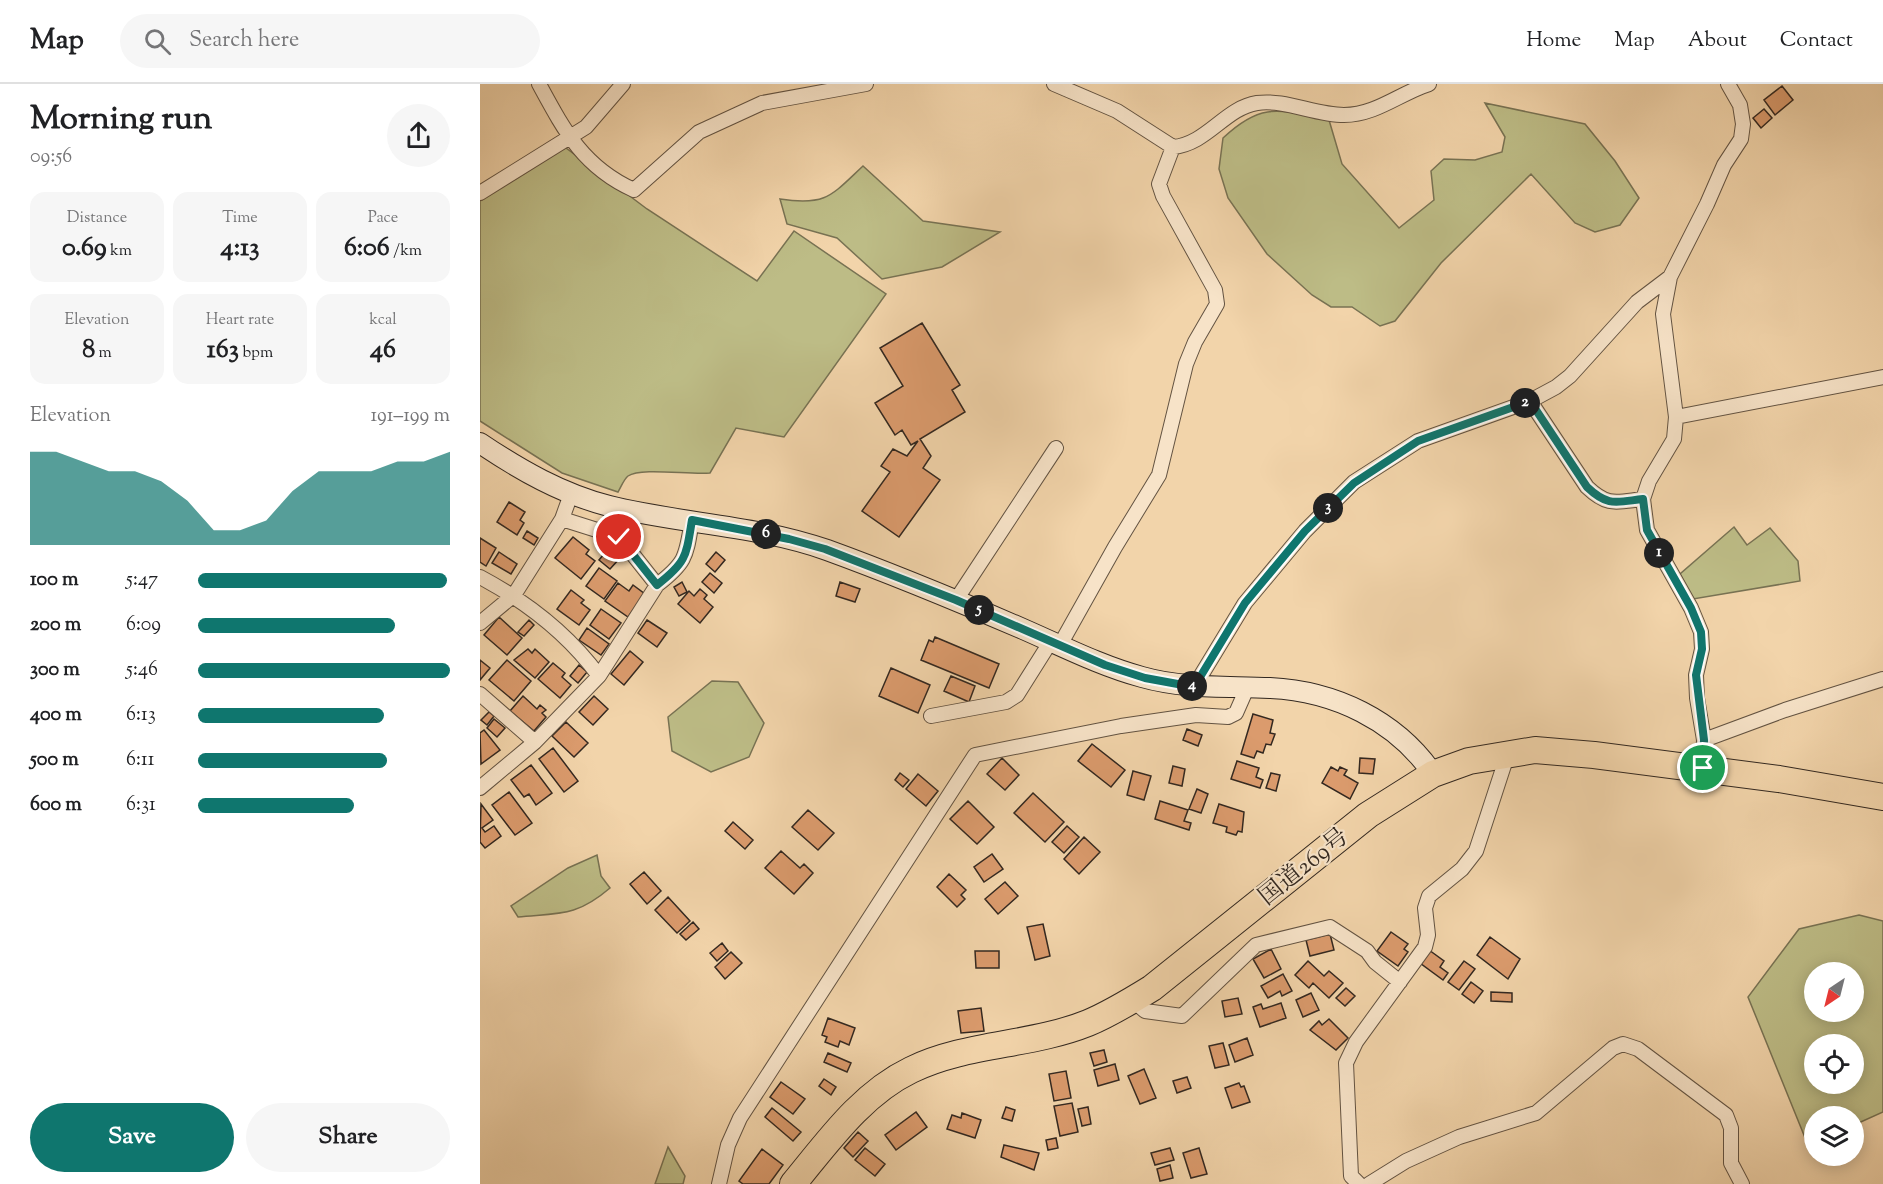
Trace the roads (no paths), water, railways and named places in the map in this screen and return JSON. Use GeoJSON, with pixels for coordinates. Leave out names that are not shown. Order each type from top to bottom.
{"type":"FeatureCollection","features":[{"type":"Feature","properties":{"kind":"highway","name":"国道269号"},"geometry":{"type":"LineString","coordinates":[[793,1184],[856,1110],[881,1089],[909,1071],[936,1059],[1087,1024],[1132,1000],[1152,988],[1368,815],[1433,774],[1469,761],[1535,750],[1594,754],[1703,768],[1883,797]]}},
{"type":"Feature","properties":{"kind":"street"},"geometry":{"type":"LineString","coordinates":[[539,84],[568,138],[585,156],[634,190],[699,132],[762,103],[861,85]]}},
{"type":"Feature","properties":{"kind":"street"},"geometry":{"type":"LineString","coordinates":[[480,193],[586,127],[623,84]]}},
{"type":"Feature","properties":{"kind":"street"},"geometry":{"type":"LineString","coordinates":[[1054,84],[1117,111],[1173,147],[1184,146],[1199,139],[1239,109],[1258,103],[1344,115],[1371,110],[1429,84]]}},
{"type":"Feature","properties":{"kind":"street"},"geometry":{"type":"LineString","coordinates":[[1703,768],[1704,740],[1696,687],[1696,675],[1702,649],[1699,626],[1647,530],[1643,499],[1649,480],[1674,439],[1676,417],[1663,314],[1670,276],[1724,165],[1741,139],[1743,124],[1740,105],[1728,84]]}},
{"type":"Feature","properties":{"kind":"street"},"geometry":{"type":"LineString","coordinates":[[931,716],[1006,702],[1017,694],[1056,643],[1156,481],[1186,364],[1195,342],[1217,304],[1215,290],[1163,196],[1159,184],[1173,147]]}},
{"type":"Feature","properties":{"kind":"street"},"geometry":{"type":"LineString","coordinates":[[1194,687],[1245,603],[1305,531],[1354,483],[1418,441],[1530,401],[1570,376],[1637,302],[1670,276]]}},
{"type":"Feature","properties":{"kind":"street"},"geometry":{"type":"LineString","coordinates":[[1676,417],[1883,377]]}},
{"type":"Feature","properties":{"kind":"street"},"geometry":{"type":"LineString","coordinates":[[1530,401],[1587,487],[1598,497],[1609,503],[1643,499]]}},
{"type":"Feature","properties":{"kind":"street"},"geometry":{"type":"LineString","coordinates":[[480,443],[517,467],[572,494],[609,506],[789,539],[825,549],[956,600],[1105,665],[1145,678],[1194,687],[1305,691],[1333,699],[1367,714],[1417,751],[1433,774]]}},
{"type":"Feature","properties":{"kind":"street"},"geometry":{"type":"LineString","coordinates":[[956,600],[1056,448]]}},
{"type":"Feature","properties":{"kind":"street"},"geometry":{"type":"LineString","coordinates":[[480,623],[514,595],[562,519],[572,494]]}},
{"type":"Feature","properties":{"kind":"street"},"geometry":{"type":"LineString","coordinates":[[562,519],[619,537],[657,585]]}},
{"type":"Feature","properties":{"kind":"street"},"geometry":{"type":"LineString","coordinates":[[480,788],[535,742],[599,676],[657,585],[675,571],[686,557],[692,520]]}},
{"type":"Feature","properties":{"kind":"street"},"geometry":{"type":"LineString","coordinates":[[480,577],[514,595],[581,652],[599,676]]}},
{"type":"Feature","properties":{"kind":"street"},"geometry":{"type":"LineString","coordinates":[[1704,740],[1785,710],[1883,679]]}},
{"type":"Feature","properties":{"kind":"street"},"geometry":{"type":"LineString","coordinates":[[719,1184],[728,1145],[740,1118],[975,755],[1196,715],[1228,717],[1236,713],[1247,688]]}},
{"type":"Feature","properties":{"kind":"street"},"geometry":{"type":"LineString","coordinates":[[480,694],[535,742]]}},
{"type":"Feature","properties":{"kind":"street"},"geometry":{"type":"LineString","coordinates":[[1359,1184],[1351,1176],[1346,1063],[1356,1042],[1425,947],[1428,934],[1425,908],[1429,896],[1462,869],[1476,851],[1508,753]]}},
{"type":"Feature","properties":{"kind":"street"},"geometry":{"type":"LineString","coordinates":[[1132,1000],[1145,1011],[1182,1016],[1257,945],[1330,927],[1367,951],[1375,962],[1400,982]]}},
{"type":"Feature","properties":{"kind":"street"},"geometry":{"type":"LineString","coordinates":[[1370,1184],[1406,1161],[1459,1137],[1536,1113],[1613,1048],[1623,1044],[1638,1049],[1726,1115],[1731,1128],[1731,1163],[1742,1184]]}}]}
